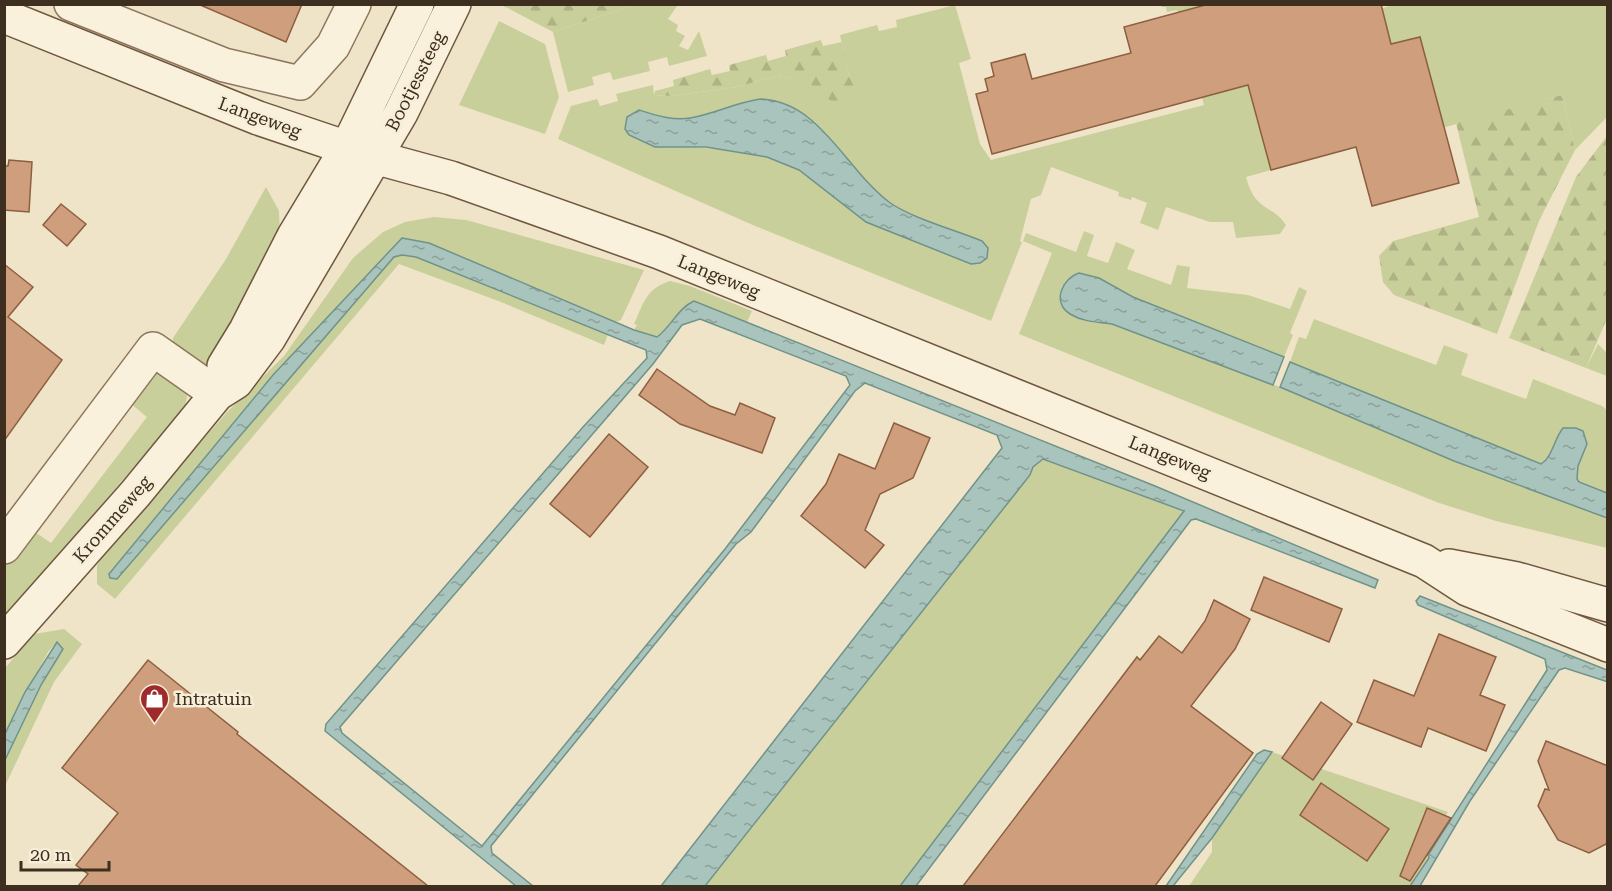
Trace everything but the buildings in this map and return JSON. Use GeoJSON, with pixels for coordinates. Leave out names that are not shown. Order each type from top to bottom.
{"type":"FeatureCollection","features":[{"type":"Feature","properties":{"kind":"main road","name":"Langeweg"},"geometry":{"type":"LineString","coordinates":[[71,4],[224,64],[300,83],[333,46],[354,4]]}},
{"type":"Feature","properties":{"kind":"main road","name":"Bootjessteeg"},"geometry":{"type":"LineString","coordinates":[[360,152],[417,4]]}},
{"type":"Feature","properties":{"kind":"main road","name":"Bootjessteeg"},"geometry":{"type":"LineString","coordinates":[[360,152],[401,113],[454,4]]}},
{"type":"Feature","properties":{"kind":"main road","name":"Langeweg"},"geometry":{"type":"LineString","coordinates":[[4,16],[258,118],[360,152],[451,178],[659,252],[1424,561],[1517,579],[1608,605]]}},
{"type":"Feature","properties":{"kind":"main road","name":"Krommeweg"},"geometry":{"type":"LineString","coordinates":[[4,642],[135,494],[217,394],[222,369],[246,330],[294,236],[360,152]]}},
{"type":"Feature","properties":{"kind":"main road"},"geometry":{"type":"LineString","coordinates":[[4,547],[153,350],[217,394]]}},
{"type":"Feature","properties":{"kind":"main road","name":"Langeweg"},"geometry":{"type":"LineString","coordinates":[[1424,561],[1467,589],[1608,645]]}},
{"type":"Feature","properties":{"kind":"green space"},"geometry":{"type":"Polygon","coordinates":[[[1395,4],[1607,5],[1607,117],[1575,150],[1562,95],[1431,131],[1386,48],[1380,9],[1395,4]]]}},
{"type":"Feature","properties":{"kind":"green space"},"geometry":{"type":"Polygon","coordinates":[[[502,5],[635,5],[553,32],[502,5]]]}},
{"type":"Feature","properties":{"kind":"green space"},"geometry":{"type":"Polygon","coordinates":[[[635,5],[677,6],[668,19],[678,25],[676,31],[685,36],[679,46],[688,50],[699,31],[707,56],[669,66],[667,57],[648,62],[650,71],[613,80],[610,72],[592,77],[594,85],[568,92],[553,32],[635,5]]]}},
{"type":"Feature","properties":{"kind":"green space"},"geometry":{"type":"Polygon","coordinates":[[[955,5],[971,59],[959,63],[980,144],[991,160],[1204,105],[1177,10],[1167,12],[1166,7],[1161,5],[1197,5],[1220,92],[1248,85],[1271,170],[1246,177],[1250,188],[1259,202],[1281,218],[1286,225],[1280,234],[1236,238],[1233,222],[1210,222],[1166,207],[1158,230],[1140,223],[1147,203],[1132,197],[1131,200],[1118,196],[1119,192],[1051,167],[1041,195],[1031,199],[1020,241],[1022,242],[991,321],[755,226],[558,139],[571,106],[597,99],[600,106],[618,101],[616,94],[653,85],[654,95],[671,96],[737,87],[777,76],[856,90],[849,76],[840,35],[877,25],[879,31],[897,27],[896,20],[955,5]],[[760,99],[684,119],[664,117],[638,110],[655,147],[729,150],[765,157],[808,175],[855,214],[900,208],[881,195],[818,127],[801,113],[782,103],[760,99]]]}},
{"type":"Feature","properties":{"kind":"green space"},"geometry":{"type":"Polygon","coordinates":[[[499,21],[545,44],[559,97],[545,134],[459,105],[499,21]]]}},
{"type":"Feature","properties":{"kind":"green space"},"geometry":{"type":"Polygon","coordinates":[[[821,40],[823,46],[842,42],[849,76],[856,90],[837,106],[808,82],[777,76],[737,87],[671,96],[654,95],[655,91],[674,86],[673,80],[710,69],[712,75],[730,71],[729,65],[766,55],[768,61],[786,56],[785,50],[821,40]]]}},
{"type":"Feature","properties":{"kind":"green space"},"geometry":{"type":"Polygon","coordinates":[[[1562,95],[1575,150],[1539,221],[1497,334],[1394,295],[1383,282],[1379,256],[1393,241],[1479,217],[1456,123],[1562,95]]]}},
{"type":"Feature","properties":{"kind":"green space"},"geometry":{"type":"Polygon","coordinates":[[[1607,136],[1608,316],[1586,368],[1509,338],[1576,177],[1607,136]]]}},
{"type":"Feature","properties":{"kind":"green space"},"geometry":{"type":"Polygon","coordinates":[[[266,187],[279,211],[280,238],[217,362],[198,366],[172,347],[173,338],[226,259],[266,187]]]}},
{"type":"Feature","properties":{"kind":"green space"},"geometry":{"type":"Polygon","coordinates":[[[434,217],[466,220],[644,270],[621,320],[616,322],[429,243],[402,238],[273,375],[109,573],[110,578],[394,257],[402,255],[416,257],[608,334],[604,345],[501,302],[399,264],[115,599],[97,584],[97,566],[101,557],[227,412],[284,356],[353,258],[383,232],[405,222],[434,217]]]}},
{"type":"Feature","properties":{"kind":"green space"},"geometry":{"type":"Polygon","coordinates":[[[1084,231],[1094,235],[1087,256],[1108,263],[1116,242],[1135,250],[1127,269],[1171,285],[1177,265],[1190,267],[1187,288],[1248,295],[1290,309],[1299,287],[1307,291],[1290,333],[1293,335],[1284,357],[1133,297],[1099,278],[1079,273],[1062,286],[1065,306],[1076,317],[1092,322],[1112,324],[1280,387],[1454,461],[1607,518],[1607,548],[1496,521],[1439,503],[1019,334],[1052,253],[1023,241],[1026,233],[1076,252],[1084,231]]]}},
{"type":"Feature","properties":{"kind":"green space"},"geometry":{"type":"Polygon","coordinates":[[[670,281],[690,286],[752,311],[747,322],[694,301],[684,308],[657,337],[634,330],[637,325],[634,324],[647,297],[656,288],[670,281]]]}},
{"type":"Feature","properties":{"kind":"green space"},"geometry":{"type":"Polygon","coordinates":[[[1314,319],[1436,365],[1444,345],[1468,354],[1461,375],[1526,399],[1533,379],[1602,406],[1607,410],[1607,493],[1579,482],[1577,479],[1578,466],[1587,444],[1576,428],[1569,429],[1541,464],[1290,362],[1299,337],[1306,339],[1314,319]]]}},
{"type":"Feature","properties":{"kind":"green space"},"geometry":{"type":"Polygon","coordinates":[[[1598,344],[1607,353],[1607,376],[1586,368],[1598,344]]]}},
{"type":"Feature","properties":{"kind":"green space"},"geometry":{"type":"Polygon","coordinates":[[[161,371],[188,391],[185,407],[5,618],[4,567],[32,530],[51,543],[147,417],[130,403],[156,373],[161,371]]]}},
{"type":"Feature","properties":{"kind":"green space"},"geometry":{"type":"Polygon","coordinates":[[[1043,459],[1184,511],[900,886],[705,886],[1030,475],[1033,467],[1043,459]]]}},
{"type":"Feature","properties":{"kind":"green space"},"geometry":{"type":"Polygon","coordinates":[[[64,629],[82,644],[54,682],[5,786],[5,760],[41,685],[63,649],[57,642],[48,652],[5,734],[5,668],[34,634],[64,629]]]}},
{"type":"Feature","properties":{"kind":"green space"},"geometry":{"type":"Polygon","coordinates":[[[1272,752],[1448,812],[1421,852],[1429,858],[1410,886],[1189,886],[1212,852],[1212,838],[1272,752]]]}},
{"type":"Feature","properties":{"kind":"water"},"geometry":{"type":"Polygon","coordinates":[[[760,99],[781,103],[799,111],[816,124],[873,188],[889,202],[921,218],[982,241],[988,248],[987,258],[980,263],[971,264],[866,222],[799,170],[767,157],[706,147],[655,147],[629,135],[625,129],[627,117],[639,110],[664,117],[684,119],[760,99]]]}},
{"type":"Feature","properties":{"kind":"water"},"geometry":{"type":"Polygon","coordinates":[[[402,238],[429,243],[634,330],[657,337],[683,308],[694,301],[1155,486],[1378,580],[1375,588],[1196,519],[1191,520],[916,886],[900,886],[1184,511],[1043,459],[1033,467],[1030,475],[705,886],[661,886],[1002,448],[997,435],[865,383],[855,391],[751,532],[736,544],[491,846],[492,853],[533,886],[516,886],[325,731],[326,724],[583,427],[647,358],[646,350],[416,257],[402,255],[394,257],[117,579],[110,578],[109,574],[273,375],[402,238]],[[700,319],[682,325],[653,364],[340,727],[342,733],[482,846],[725,549],[850,385],[846,376],[700,319]]]}},
{"type":"Feature","properties":{"kind":"water"},"geometry":{"type":"Polygon","coordinates":[[[1079,273],[1099,278],[1133,297],[1284,357],[1273,385],[1112,324],[1075,317],[1064,309],[1060,297],[1064,285],[1079,273]]]}},
{"type":"Feature","properties":{"kind":"water"},"geometry":{"type":"Polygon","coordinates":[[[1290,362],[1541,464],[1548,457],[1563,428],[1576,428],[1583,431],[1587,444],[1578,466],[1577,479],[1579,482],[1607,493],[1607,518],[1454,461],[1280,387],[1290,362]]]}},
{"type":"Feature","properties":{"kind":"water"},"geometry":{"type":"Polygon","coordinates":[[[1420,596],[1607,670],[1608,682],[1565,668],[1559,670],[1470,801],[1420,886],[1410,886],[1547,670],[1545,659],[1418,605],[1416,601],[1420,596]]]}},
{"type":"Feature","properties":{"kind":"water"},"geometry":{"type":"Polygon","coordinates":[[[57,642],[63,649],[41,685],[5,760],[5,734],[25,692],[57,642]]]}},
{"type":"Feature","properties":{"kind":"water"},"geometry":{"type":"Polygon","coordinates":[[[1264,750],[1272,752],[1212,838],[1173,886],[1166,886],[1257,754],[1264,750]]]}},
{"type":"Feature","properties":{"kind":"place","name":"Intratuin"},"geometry":{"type":"Point","coordinates":[154,724]}}]}
